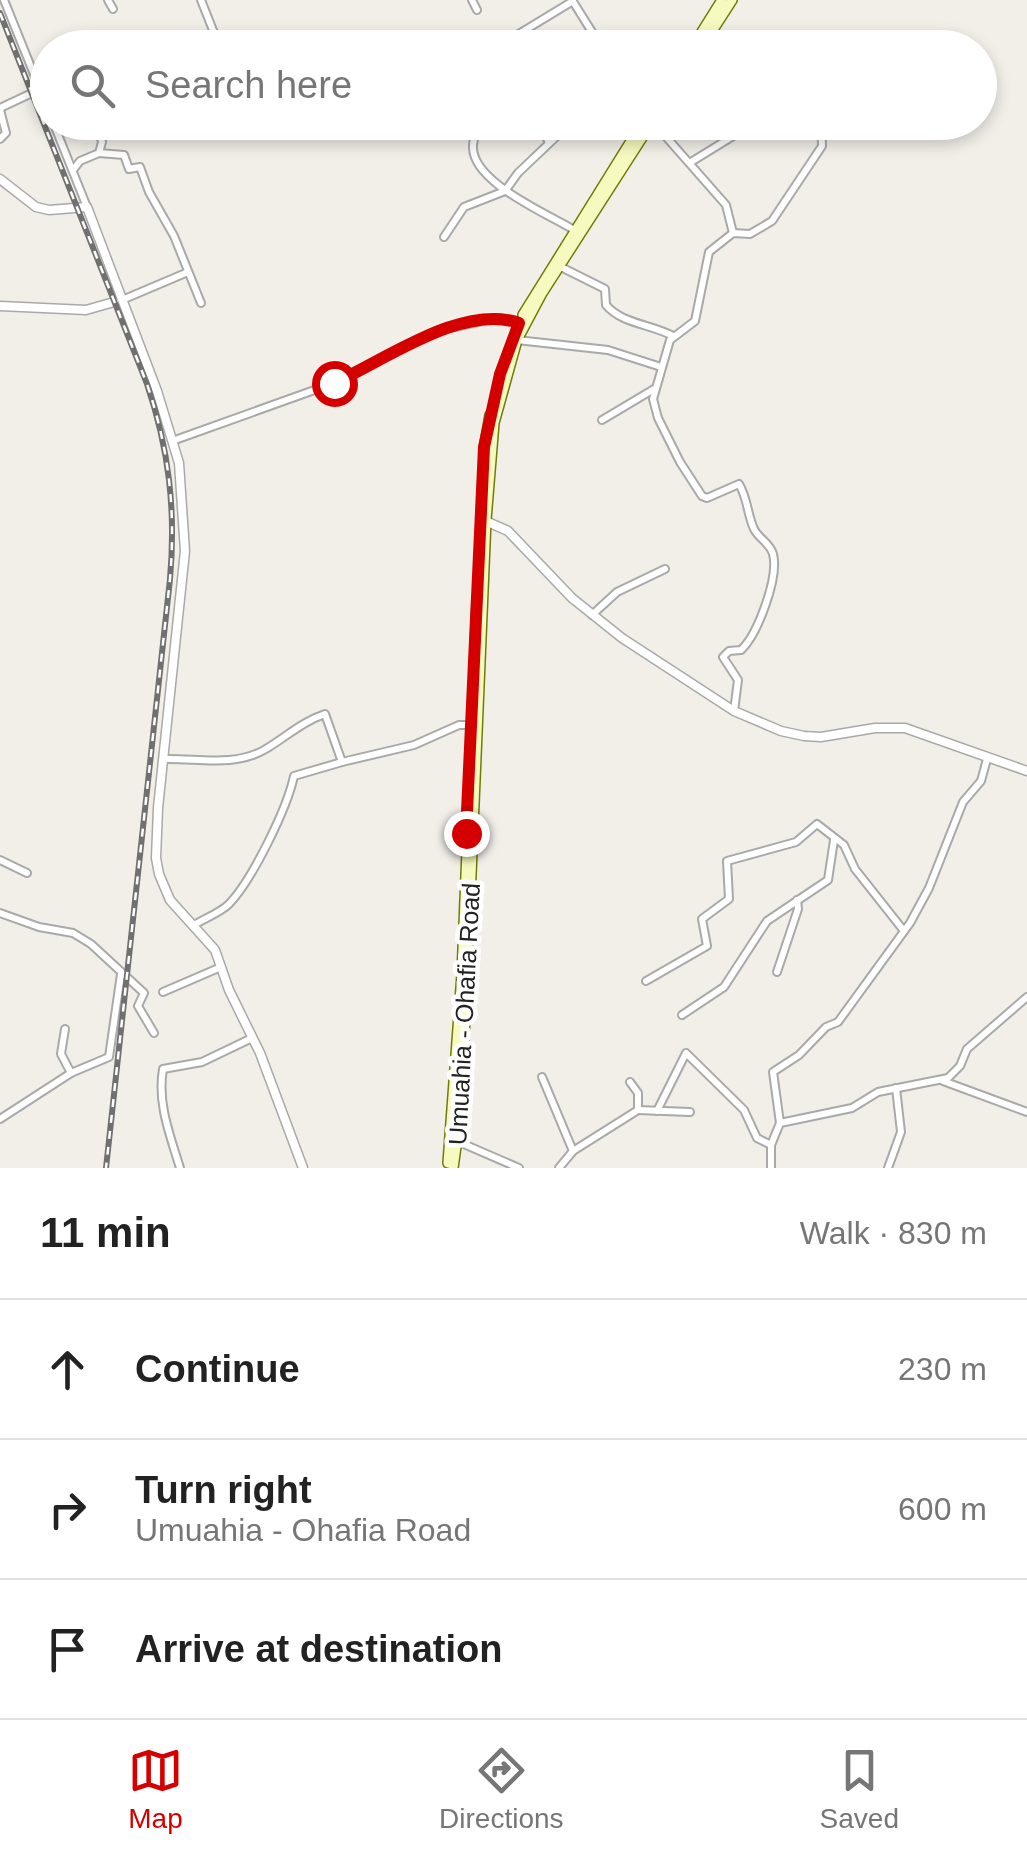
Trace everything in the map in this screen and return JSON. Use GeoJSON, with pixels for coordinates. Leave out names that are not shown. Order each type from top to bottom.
{"type":"FeatureCollection","features":[{"type":"Feature","properties":{"kind":"main road"},"geometry":{"type":"LineString","coordinates":[[703,30],[722,0]]}},
{"type":"Feature","properties":{"kind":"main road"},"geometry":{"type":"LineString","coordinates":[[713,30],[732,0]]}},
{"type":"Feature","properties":{"kind":"main road","name":"Umuahia - Ohafia Road"},"geometry":{"type":"LineString","coordinates":[[450,1168],[458,1110],[487,426],[503,364],[519,323],[632,140]]}},
{"type":"Feature","properties":{"kind":"main road","name":"Umuahia - Ohafia Road"},"geometry":{"type":"LineString","coordinates":[[450,1168],[458,1142],[470,725],[483,520],[494,423],[517,340],[559,266],[640,140]]}},
{"type":"Feature","properties":{"kind":"street"},"geometry":{"type":"LineString","coordinates":[[4,0],[30,64]]}},
{"type":"Feature","properties":{"kind":"street"},"geometry":{"type":"LineString","coordinates":[[108,0],[113,10]]}},
{"type":"Feature","properties":{"kind":"street"},"geometry":{"type":"LineString","coordinates":[[202,0],[213,30]]}},
{"type":"Feature","properties":{"kind":"street"},"geometry":{"type":"LineString","coordinates":[[472,0],[477,10]]}},
{"type":"Feature","properties":{"kind":"street"},"geometry":{"type":"LineString","coordinates":[[526,30],[572,0],[591,30]]}},
{"type":"Feature","properties":{"kind":"street"},"geometry":{"type":"LineString","coordinates":[[0,139],[6,133],[0,109],[30,94]]}},
{"type":"Feature","properties":{"kind":"street"},"geometry":{"type":"LineString","coordinates":[[60,140],[118,301],[174,440],[183,502],[185,551],[156,858],[170,900],[208,940],[222,966],[303,1168]]}},
{"type":"Feature","properties":{"kind":"street"},"geometry":{"type":"LineString","coordinates":[[99,153],[101,140]]}},
{"type":"Feature","properties":{"kind":"street"},"geometry":{"type":"LineString","coordinates":[[474,140],[474,156],[506,191],[574,230]]}},
{"type":"Feature","properties":{"kind":"street"},"geometry":{"type":"LineString","coordinates":[[444,237],[464,207],[506,191],[518,173],[552,140]]}},
{"type":"Feature","properties":{"kind":"street"},"geometry":{"type":"LineString","coordinates":[[670,140],[726,205],[733,233]]}},
{"type":"Feature","properties":{"kind":"street"},"geometry":{"type":"LineString","coordinates":[[691,162],[727,140]]}},
{"type":"Feature","properties":{"kind":"street"},"geometry":{"type":"LineString","coordinates":[[734,711],[738,680],[723,656],[741,650],[752,636],[774,572],[774,555],[754,530],[749,502],[739,484],[706,498],[702,496],[658,418],[654,389],[674,336],[694,321],[709,252],[733,233],[750,234],[772,221],[822,146],[822,140]]}},
{"type":"Feature","properties":{"kind":"street"},"geometry":{"type":"LineString","coordinates":[[72,170],[80,161],[99,153],[124,155],[129,170],[140,167],[201,304]]}},
{"type":"Feature","properties":{"kind":"street"},"geometry":{"type":"LineString","coordinates":[[0,178],[36,207],[87,207]]}},
{"type":"Feature","properties":{"kind":"street"},"geometry":{"type":"LineString","coordinates":[[559,266],[604,289],[606,305],[620,318],[674,336]]}},
{"type":"Feature","properties":{"kind":"street"},"geometry":{"type":"LineString","coordinates":[[0,306],[86,310],[188,272]]}},
{"type":"Feature","properties":{"kind":"street"},"geometry":{"type":"LineString","coordinates":[[174,440],[334,383],[436,332],[496,318],[519,323]]}},
{"type":"Feature","properties":{"kind":"street"},"geometry":{"type":"LineString","coordinates":[[517,340],[608,350],[661,366]]}},
{"type":"Feature","properties":{"kind":"street"},"geometry":{"type":"LineString","coordinates":[[602,420],[654,389]]}},
{"type":"Feature","properties":{"kind":"street"},"geometry":{"type":"LineString","coordinates":[[483,520],[508,531],[592,615],[656,662],[734,711],[781,731],[804,736],[905,728],[1027,771]]}},
{"type":"Feature","properties":{"kind":"street"},"geometry":{"type":"LineString","coordinates":[[592,615],[617,592],[665,568]]}},
{"type":"Feature","properties":{"kind":"street"},"geometry":{"type":"LineString","coordinates":[[164,759],[197,758],[212,762],[261,752],[311,718],[324,714],[342,762]]}},
{"type":"Feature","properties":{"kind":"street"},"geometry":{"type":"LineString","coordinates":[[194,925],[230,903],[275,830],[294,776],[414,745],[459,725],[470,725]]}},
{"type":"Feature","properties":{"kind":"street"},"geometry":{"type":"LineString","coordinates":[[772,1168],[771,1145],[780,1123],[773,1072],[799,1055],[826,1027],[838,1022],[904,931],[928,888],[964,802],[981,781],[987,759]]}},
{"type":"Feature","properties":{"kind":"street"},"geometry":{"type":"LineString","coordinates":[[646,981],[707,946],[702,919],[730,899],[726,861],[796,842],[817,824],[844,845],[855,868],[904,931]]}},
{"type":"Feature","properties":{"kind":"street"},"geometry":{"type":"LineString","coordinates":[[682,1015],[724,987],[767,922],[828,880],[834,840]]}},
{"type":"Feature","properties":{"kind":"street"},"geometry":{"type":"LineString","coordinates":[[0,860],[27,873]]}},
{"type":"Feature","properties":{"kind":"street"},"geometry":{"type":"LineString","coordinates":[[777,972],[798,899]]}},
{"type":"Feature","properties":{"kind":"street"},"geometry":{"type":"LineString","coordinates":[[0,913],[39,927],[73,933],[91,944],[144,992],[138,1006],[154,1034]]}},
{"type":"Feature","properties":{"kind":"street"},"geometry":{"type":"LineString","coordinates":[[163,992],[222,966]]}},
{"type":"Feature","properties":{"kind":"street"},"geometry":{"type":"LineString","coordinates":[[0,1120],[72,1073],[111,1055],[120,974]]}},
{"type":"Feature","properties":{"kind":"street"},"geometry":{"type":"LineString","coordinates":[[942,1081],[960,1066],[967,1049],[1027,998]]}},
{"type":"Feature","properties":{"kind":"street"},"geometry":{"type":"LineString","coordinates":[[65,1030],[61,1054],[72,1073]]}},
{"type":"Feature","properties":{"kind":"street"},"geometry":{"type":"LineString","coordinates":[[180,1168],[160,1088],[163,1069],[202,1062],[252,1038]]}},
{"type":"Feature","properties":{"kind":"street"},"geometry":{"type":"LineString","coordinates":[[657,1111],[686,1053],[744,1110],[757,1138],[771,1145]]}},
{"type":"Feature","properties":{"kind":"street"},"geometry":{"type":"LineString","coordinates":[[542,1078],[573,1151]]}},
{"type":"Feature","properties":{"kind":"street"},"geometry":{"type":"LineString","coordinates":[[780,1123],[852,1108],[878,1092],[942,1081],[1027,1112]]}},
{"type":"Feature","properties":{"kind":"street"},"geometry":{"type":"LineString","coordinates":[[630,1082],[638,1093],[638,1110]]}},
{"type":"Feature","properties":{"kind":"street"},"geometry":{"type":"LineString","coordinates":[[888,1168],[900,1132],[896,1088]]}},
{"type":"Feature","properties":{"kind":"street"},"geometry":{"type":"LineString","coordinates":[[559,1168],[573,1151],[638,1110],[690,1112]]}},
{"type":"Feature","properties":{"kind":"street"},"geometry":{"type":"LineString","coordinates":[[458,1142],[519,1168]]}},
{"type":"Feature","properties":{"kind":"railway"},"geometry":{"type":"LineString","coordinates":[[0,13],[30,89]]}},
{"type":"Feature","properties":{"kind":"railway"},"geometry":{"type":"LineString","coordinates":[[50,140],[147,384],[161,432],[172,529],[170,579],[106,1168]]}},
{"type":"Feature","properties":{"kind":"route"},"geometry":{"type":"LineString","coordinates":[[334,383],[436,332],[496,318],[519,323],[500,374],[484,447],[466,833]]}}]}
